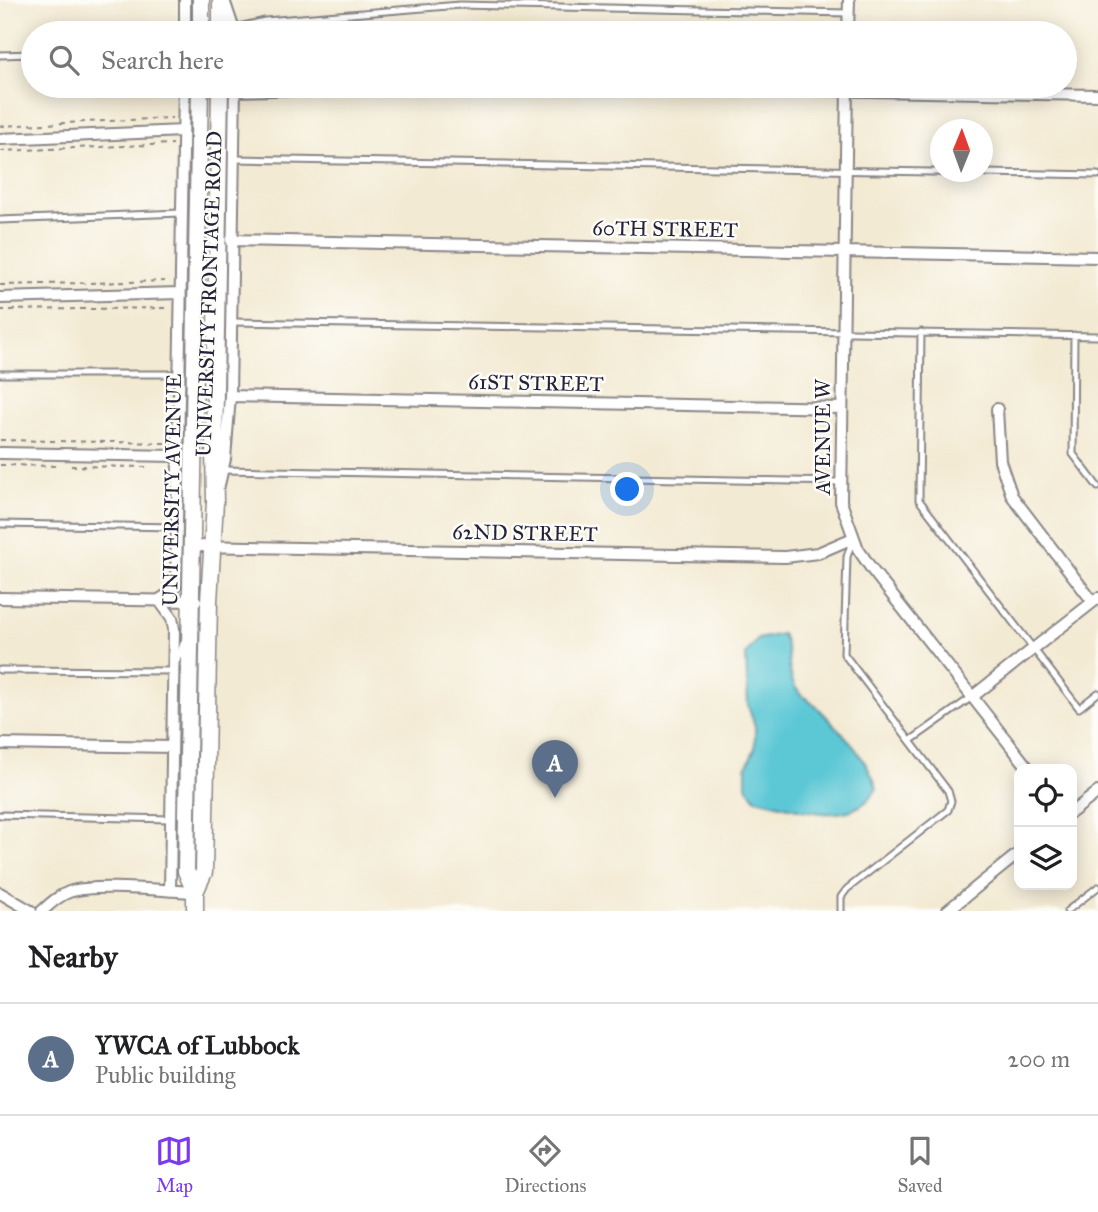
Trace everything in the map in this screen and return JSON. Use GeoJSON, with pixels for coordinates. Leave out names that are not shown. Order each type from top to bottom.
{"type":"FeatureCollection","features":[{"type":"Feature","properties":{"kind":"main road"},"geometry":{"type":"LineString","coordinates":[[223,0],[228,21]]}},
{"type":"Feature","properties":{"kind":"main road","name":"UNIVERSITY AVENUE"},"geometry":{"type":"LineString","coordinates":[[195,911],[195,892],[186,871],[200,98]]}},
{"type":"Feature","properties":{"kind":"main road","name":"UNIVERSITY AVENUE"},"geometry":{"type":"LineString","coordinates":[[195,892],[204,872],[209,601],[230,98]]}},
{"type":"Feature","properties":{"kind":"street"},"geometry":{"type":"LineString","coordinates":[[186,0],[186,21]]}},
{"type":"Feature","properties":{"kind":"street"},"geometry":{"type":"LineString","coordinates":[[848,21],[849,0]]}},
{"type":"Feature","properties":{"kind":"street"},"geometry":{"type":"LineString","coordinates":[[1077,94],[1098,95]]}},
{"type":"Feature","properties":{"kind":"street","name":"UNIVERSITY FRONTAGE ROAD"},"geometry":{"type":"LineString","coordinates":[[159,600],[170,593],[176,584],[184,98]]}},
{"type":"Feature","properties":{"kind":"street","name":"UNIVERSITY FRONTAGE ROAD"},"geometry":{"type":"LineString","coordinates":[[215,502],[222,470],[230,396],[233,159],[230,98]]}},
{"type":"Feature","properties":{"kind":"street","name":"AVENUE W"},"geometry":{"type":"LineString","coordinates":[[847,98],[841,502],[853,538],[873,572],[1025,764]]}},
{"type":"Feature","properties":{"kind":"street"},"geometry":{"type":"LineString","coordinates":[[0,139],[183,131]]}},
{"type":"Feature","properties":{"kind":"street","name":"60TH STREET"},"geometry":{"type":"LineString","coordinates":[[231,240],[1098,257]]}},
{"type":"Feature","properties":{"kind":"street"},"geometry":{"type":"LineString","coordinates":[[0,298],[180,293]]}},
{"type":"Feature","properties":{"kind":"street","name":"61ST STREET"},"geometry":{"type":"LineString","coordinates":[[230,396],[841,408]]}},
{"type":"Feature","properties":{"kind":"street"},"geometry":{"type":"LineString","coordinates":[[972,697],[1096,600],[1012,496],[1000,461],[997,409]]}},
{"type":"Feature","properties":{"kind":"street"},"geometry":{"type":"LineString","coordinates":[[0,453],[178,456]]}},
{"type":"Feature","properties":{"kind":"street","name":"62ND STREET"},"geometry":{"type":"LineString","coordinates":[[191,546],[785,557],[809,555],[853,538]]}},
{"type":"Feature","properties":{"kind":"street"},"geometry":{"type":"LineString","coordinates":[[0,598],[209,601]]}},
{"type":"Feature","properties":{"kind":"street"},"geometry":{"type":"LineString","coordinates":[[159,600],[172,618],[174,629],[170,891]]}},
{"type":"Feature","properties":{"kind":"street"},"geometry":{"type":"LineString","coordinates":[[0,744],[172,747]]}},
{"type":"Feature","properties":{"kind":"street"},"geometry":{"type":"LineString","coordinates":[[1077,808],[1098,792]]}},
{"type":"Feature","properties":{"kind":"street"},"geometry":{"type":"LineString","coordinates":[[947,911],[1014,857]]}},
{"type":"Feature","properties":{"kind":"street"},"geometry":{"type":"LineString","coordinates":[[42,911],[56,898],[71,891],[97,889],[195,892]]}},
{"type":"Feature","properties":{"kind":"street"},"geometry":{"type":"LineString","coordinates":[[0,893],[31,911]]}},
{"type":"Feature","properties":{"kind":"lane"},"geometry":{"type":"LineString","coordinates":[[265,21],[460,5],[848,13]]}},
{"type":"Feature","properties":{"kind":"lane"},"geometry":{"type":"LineString","coordinates":[[0,55],[21,54]]}},
{"type":"Feature","properties":{"kind":"lane"},"geometry":{"type":"LineString","coordinates":[[233,159],[1098,175]]}},
{"type":"Feature","properties":{"kind":"lane"},"geometry":{"type":"LineString","coordinates":[[0,220],[181,212]]}},
{"type":"Feature","properties":{"kind":"lane"},"geometry":{"type":"LineString","coordinates":[[230,322],[1098,336]]}},
{"type":"Feature","properties":{"kind":"lane"},"geometry":{"type":"LineString","coordinates":[[921,332],[919,500],[1079,708],[1098,693]]}},
{"type":"Feature","properties":{"kind":"lane"},"geometry":{"type":"LineString","coordinates":[[1074,335],[1073,454],[1098,487]]}},
{"type":"Feature","properties":{"kind":"lane"},"geometry":{"type":"LineString","coordinates":[[0,374],[179,374]]}},
{"type":"Feature","properties":{"kind":"lane"},"geometry":{"type":"LineString","coordinates":[[222,470],[841,482]]}},
{"type":"Feature","properties":{"kind":"lane"},"geometry":{"type":"LineString","coordinates":[[0,524],[177,527]]}},
{"type":"Feature","properties":{"kind":"lane"},"geometry":{"type":"LineString","coordinates":[[841,911],[841,897],[847,889],[950,808],[951,801],[948,791],[844,654],[847,557],[853,538]]}},
{"type":"Feature","properties":{"kind":"lane"},"geometry":{"type":"LineString","coordinates":[[0,670],[173,672],[190,625]]}},
{"type":"Feature","properties":{"kind":"lane"},"geometry":{"type":"LineString","coordinates":[[910,741],[972,697]]}},
{"type":"Feature","properties":{"kind":"lane"},"geometry":{"type":"LineString","coordinates":[[0,815],[171,819]]}},
{"type":"Feature","properties":{"kind":"lane"},"geometry":{"type":"LineString","coordinates":[[1067,911],[1098,887]]}},
{"type":"Feature","properties":{"kind":"path"},"geometry":{"type":"LineString","coordinates":[[0,126],[172,118]]}},
{"type":"Feature","properties":{"kind":"path"},"geometry":{"type":"LineString","coordinates":[[0,151],[173,144]]}},
{"type":"Feature","properties":{"kind":"path"},"geometry":{"type":"LineString","coordinates":[[0,285],[170,281]]}},
{"type":"Feature","properties":{"kind":"path"},"geometry":{"type":"LineString","coordinates":[[0,310],[175,308]]}},
{"type":"Feature","properties":{"kind":"path"},"geometry":{"type":"LineString","coordinates":[[0,440],[166,443]]}},
{"type":"Feature","properties":{"kind":"path"},"geometry":{"type":"LineString","coordinates":[[0,465],[148,467]]}},
{"type":"Feature","properties":{"kind":"water"},"geometry":{"type":"Polygon","coordinates":[[[782,634],[795,687],[845,736],[867,766],[877,788],[866,801],[853,809],[838,813],[805,811],[756,799],[746,785],[746,768],[755,748],[755,726],[748,706],[746,654],[758,639],[782,634]]]}},
{"type":"Feature","properties":{"kind":"place","name":"YWCA of Lubbock"},"geometry":{"type":"Point","coordinates":[555,798]}}]}
